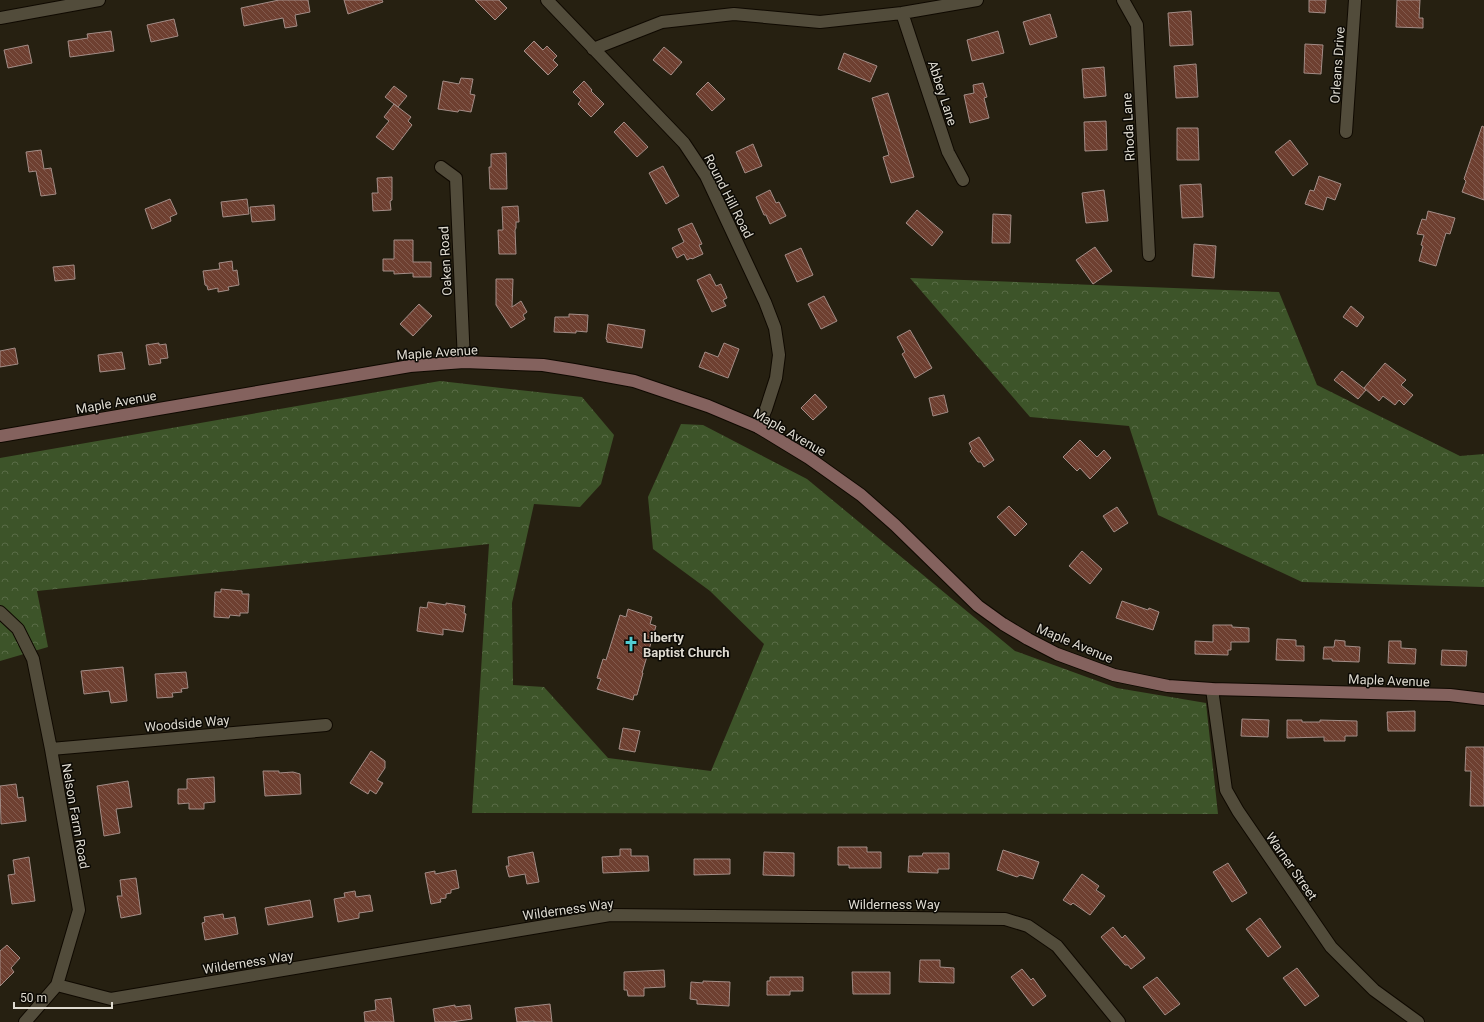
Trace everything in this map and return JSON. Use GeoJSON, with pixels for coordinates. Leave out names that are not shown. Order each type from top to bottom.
{"type":"FeatureCollection","features":[{"type":"Feature","properties":{"kind":"main road","name":"Maple Avenue"},"geometry":{"type":"LineString","coordinates":[[0,436],[410,366],[464,362],[543,366],[574,370],[634,381],[708,406],[758,427],[809,458],[861,495],[895,525],[978,606],[1028,639],[1057,654],[1114,675],[1168,686],[1212,689],[1450,695],[1484,699]]}},
{"type":"Feature","properties":{"kind":"street"},"geometry":{"type":"LineString","coordinates":[[0,18],[99,0]]}},
{"type":"Feature","properties":{"kind":"street","name":"Round Hill Road"},"geometry":{"type":"LineString","coordinates":[[546,0],[684,143],[706,176],[766,302],[775,328],[779,355],[776,378],[766,409],[758,427]]}},
{"type":"Feature","properties":{"kind":"street"},"geometry":{"type":"LineString","coordinates":[[593,49],[662,22],[734,14],[820,22],[902,14],[977,0]]}},
{"type":"Feature","properties":{"kind":"street","name":"Rhoda Lane"},"geometry":{"type":"LineString","coordinates":[[1123,0],[1137,25],[1149,255]]}},
{"type":"Feature","properties":{"kind":"street","name":"Orleans Drive"},"geometry":{"type":"LineString","coordinates":[[1346,132],[1355,0]]}},
{"type":"Feature","properties":{"kind":"street","name":"Abbey Lane"},"geometry":{"type":"LineString","coordinates":[[902,14],[948,152],[963,180]]}},
{"type":"Feature","properties":{"kind":"street","name":"Oaken Road"},"geometry":{"type":"LineString","coordinates":[[441,167],[456,178],[464,362]]}},
{"type":"Feature","properties":{"kind":"street","name":"Nelson Farm Road"},"geometry":{"type":"LineString","coordinates":[[0,612],[18,629],[33,659],[51,749],[79,910],[57,985],[25,1022]]}},
{"type":"Feature","properties":{"kind":"street","name":"Warner Street"},"geometry":{"type":"LineString","coordinates":[[1212,689],[1226,790],[1238,811],[1331,947],[1374,990],[1418,1022]]}},
{"type":"Feature","properties":{"kind":"street","name":"Woodside Way"},"geometry":{"type":"LineString","coordinates":[[51,749],[326,725]]}},
{"type":"Feature","properties":{"kind":"street","name":"Wilderness Way"},"geometry":{"type":"LineString","coordinates":[[57,985],[111,999],[610,915],[1005,919],[1028,926],[1057,946],[1119,1022]]}},
{"type":"Feature","properties":{"kind":"green space"},"geometry":{"type":"Polygon","coordinates":[[[910,278],[1279,292],[1317,385],[1460,456],[1484,454],[1484,587],[1302,582],[1158,515],[1129,426],[1030,417],[910,278]]]}},
{"type":"Feature","properties":{"kind":"green space"},"geometry":{"type":"Polygon","coordinates":[[[440,381],[582,397],[614,435],[601,484],[580,507],[534,504],[512,603],[513,685],[544,687],[608,758],[711,771],[764,644],[710,591],[653,549],[648,497],[681,424],[703,425],[807,479],[1015,651],[1117,688],[1206,703],[1218,814],[472,813],[489,544],[37,591],[48,647],[0,661],[0,458],[440,381]]]}},
{"type":"Feature","properties":{"kind":"building"},"geometry":{"type":"Polygon","coordinates":[[[279,0],[308,0],[310,12],[295,15],[297,26],[285,28],[283,18],[244,26],[241,8],[279,0]]]}},
{"type":"Feature","properties":{"kind":"building"},"geometry":{"type":"Polygon","coordinates":[[[344,0],[382,0],[383,2],[348,14],[344,0]]]}},
{"type":"Feature","properties":{"kind":"building"},"geometry":{"type":"Polygon","coordinates":[[[475,0],[499,0],[507,8],[495,20],[475,0]]]}},
{"type":"Feature","properties":{"kind":"building"},"geometry":{"type":"Polygon","coordinates":[[[1309,0],[1326,0],[1325,13],[1309,12],[1309,0]]]}},
{"type":"Feature","properties":{"kind":"building"},"geometry":{"type":"Polygon","coordinates":[[[1397,0],[1420,0],[1419,18],[1423,18],[1423,28],[1396,27],[1397,0]]]}},
{"type":"Feature","properties":{"kind":"building"},"geometry":{"type":"Polygon","coordinates":[[[1191,11],[1193,45],[1170,46],[1168,13],[1191,11]]]}},
{"type":"Feature","properties":{"kind":"building"},"geometry":{"type":"Polygon","coordinates":[[[1050,14],[1057,37],[1030,45],[1023,22],[1050,14]]]}},
{"type":"Feature","properties":{"kind":"building"},"geometry":{"type":"Polygon","coordinates":[[[174,19],[178,36],[151,42],[147,25],[174,19]]]}},
{"type":"Feature","properties":{"kind":"building"},"geometry":{"type":"Polygon","coordinates":[[[111,31],[114,51],[70,57],[68,41],[88,38],[87,34],[111,31]]]}},
{"type":"Feature","properties":{"kind":"building"},"geometry":{"type":"Polygon","coordinates":[[[998,31],[1004,53],[972,61],[967,40],[998,31]]]}},
{"type":"Feature","properties":{"kind":"building"},"geometry":{"type":"Polygon","coordinates":[[[534,41],[543,50],[547,46],[557,56],[553,60],[558,65],[548,75],[524,51],[534,41]]]}},
{"type":"Feature","properties":{"kind":"building"},"geometry":{"type":"Polygon","coordinates":[[[1305,44],[1323,45],[1321,74],[1304,73],[1305,44]]]}},
{"type":"Feature","properties":{"kind":"building"},"geometry":{"type":"Polygon","coordinates":[[[28,45],[32,63],[8,68],[4,50],[28,45]]]}},
{"type":"Feature","properties":{"kind":"building"},"geometry":{"type":"Polygon","coordinates":[[[664,47],[682,62],[671,75],[653,60],[664,47]]]}},
{"type":"Feature","properties":{"kind":"building"},"geometry":{"type":"Polygon","coordinates":[[[844,53],[877,66],[870,82],[838,69],[844,53]]]}},
{"type":"Feature","properties":{"kind":"building"},"geometry":{"type":"Polygon","coordinates":[[[1196,64],[1198,97],[1176,98],[1174,66],[1196,64]]]}},
{"type":"Feature","properties":{"kind":"building"},"geometry":{"type":"Polygon","coordinates":[[[1104,67],[1106,96],[1084,98],[1082,69],[1104,67]]]}},
{"type":"Feature","properties":{"kind":"building"},"geometry":{"type":"Polygon","coordinates":[[[461,78],[473,79],[470,94],[475,95],[471,112],[438,109],[443,81],[459,84],[461,78]]]}},
{"type":"Feature","properties":{"kind":"building"},"geometry":{"type":"Polygon","coordinates":[[[584,81],[592,90],[591,91],[604,104],[591,117],[578,104],[581,100],[573,92],[584,81]]]}},
{"type":"Feature","properties":{"kind":"building"},"geometry":{"type":"Polygon","coordinates":[[[708,82],[725,99],[712,111],[696,94],[708,82]]]}},
{"type":"Feature","properties":{"kind":"building"},"geometry":{"type":"Polygon","coordinates":[[[983,83],[987,97],[984,98],[989,118],[970,123],[964,95],[974,93],[973,85],[983,83]]]}},
{"type":"Feature","properties":{"kind":"building"},"geometry":{"type":"Polygon","coordinates":[[[394,86],[407,96],[398,107],[385,97],[394,86]]]}},
{"type":"Feature","properties":{"kind":"building"},"geometry":{"type":"Polygon","coordinates":[[[888,93],[914,177],[891,183],[883,157],[889,155],[872,98],[888,93]]]}},
{"type":"Feature","properties":{"kind":"building"},"geometry":{"type":"Polygon","coordinates":[[[394,104],[411,117],[408,121],[412,125],[393,150],[376,137],[389,121],[384,117],[394,104]]]}},
{"type":"Feature","properties":{"kind":"building"},"geometry":{"type":"Polygon","coordinates":[[[1106,121],[1107,150],[1085,151],[1084,122],[1106,121]]]}},
{"type":"Feature","properties":{"kind":"building"},"geometry":{"type":"Polygon","coordinates":[[[624,122],[648,147],[637,157],[614,132],[624,122]]]}},
{"type":"Feature","properties":{"kind":"building"},"geometry":{"type":"Polygon","coordinates":[[[1482,126],[1484,127],[1484,200],[1462,192],[1466,181],[1464,179],[1482,126]]]}},
{"type":"Feature","properties":{"kind":"building"},"geometry":{"type":"Polygon","coordinates":[[[1177,128],[1198,128],[1199,160],[1177,160],[1177,128]]]}},
{"type":"Feature","properties":{"kind":"building"},"geometry":{"type":"Polygon","coordinates":[[[1290,140],[1308,164],[1293,176],[1275,152],[1290,140]]]}},
{"type":"Feature","properties":{"kind":"building"},"geometry":{"type":"Polygon","coordinates":[[[753,144],[762,166],[745,173],[736,152],[753,144]]]}},
{"type":"Feature","properties":{"kind":"building"},"geometry":{"type":"Polygon","coordinates":[[[41,150],[44,169],[51,168],[56,194],[41,196],[36,171],[29,172],[26,152],[41,150]]]}},
{"type":"Feature","properties":{"kind":"building"},"geometry":{"type":"Polygon","coordinates":[[[506,153],[507,189],[490,189],[489,167],[491,167],[491,154],[506,153]]]}},
{"type":"Feature","properties":{"kind":"building"},"geometry":{"type":"Polygon","coordinates":[[[663,166],[679,196],[666,204],[649,173],[663,166]]]}},
{"type":"Feature","properties":{"kind":"building"},"geometry":{"type":"Polygon","coordinates":[[[1319,176],[1341,184],[1335,200],[1327,197],[1323,210],[1305,204],[1310,190],[1314,191],[1319,176]]]}},
{"type":"Feature","properties":{"kind":"building"},"geometry":{"type":"Polygon","coordinates":[[[392,177],[392,200],[390,201],[391,210],[373,211],[372,193],[378,193],[377,178],[392,177]]]}},
{"type":"Feature","properties":{"kind":"building"},"geometry":{"type":"Polygon","coordinates":[[[1201,184],[1203,217],[1182,218],[1180,185],[1201,184]]]}},
{"type":"Feature","properties":{"kind":"building"},"geometry":{"type":"Polygon","coordinates":[[[770,190],[776,203],[779,202],[786,216],[770,224],[756,197],[770,190]]]}},
{"type":"Feature","properties":{"kind":"building"},"geometry":{"type":"Polygon","coordinates":[[[1104,190],[1108,221],[1086,223],[1082,193],[1104,190]]]}},
{"type":"Feature","properties":{"kind":"building"},"geometry":{"type":"Polygon","coordinates":[[[170,199],[177,214],[170,217],[171,221],[152,229],[145,209],[170,199]]]}},
{"type":"Feature","properties":{"kind":"building"},"geometry":{"type":"Polygon","coordinates":[[[247,199],[249,214],[223,217],[221,202],[247,199]]]}},
{"type":"Feature","properties":{"kind":"building"},"geometry":{"type":"Polygon","coordinates":[[[274,205],[275,220],[252,222],[250,207],[274,205]]]}},
{"type":"Feature","properties":{"kind":"building"},"geometry":{"type":"Polygon","coordinates":[[[518,206],[519,222],[516,222],[515,230],[516,254],[499,254],[498,230],[503,230],[502,207],[518,206]]]}},
{"type":"Feature","properties":{"kind":"building"},"geometry":{"type":"Polygon","coordinates":[[[917,210],[943,232],[932,246],[906,223],[917,210]]]}},
{"type":"Feature","properties":{"kind":"building"},"geometry":{"type":"Polygon","coordinates":[[[1428,211],[1455,218],[1450,234],[1446,233],[1436,266],[1419,261],[1424,235],[1417,234],[1422,219],[1426,220],[1428,211]]]}},
{"type":"Feature","properties":{"kind":"building"},"geometry":{"type":"Polygon","coordinates":[[[993,214],[1011,215],[1010,243],[992,243],[993,214]]]}},
{"type":"Feature","properties":{"kind":"building"},"geometry":{"type":"Polygon","coordinates":[[[692,223],[702,244],[699,245],[703,254],[687,260],[684,254],[677,258],[672,248],[684,242],[678,229],[692,223]]]}},
{"type":"Feature","properties":{"kind":"building"},"geometry":{"type":"Polygon","coordinates":[[[394,240],[413,240],[413,262],[431,262],[431,277],[413,277],[413,273],[394,274],[394,271],[383,271],[383,259],[394,259],[394,240]]]}},
{"type":"Feature","properties":{"kind":"building"},"geometry":{"type":"Polygon","coordinates":[[[1194,244],[1216,246],[1214,278],[1192,276],[1194,244]]]}},
{"type":"Feature","properties":{"kind":"building"},"geometry":{"type":"Polygon","coordinates":[[[1095,247],[1112,271],[1093,284],[1076,260],[1095,247]]]}},
{"type":"Feature","properties":{"kind":"building"},"geometry":{"type":"Polygon","coordinates":[[[801,248],[813,275],[797,282],[785,255],[801,248]]]}},
{"type":"Feature","properties":{"kind":"building"},"geometry":{"type":"Polygon","coordinates":[[[232,261],[233,271],[237,270],[239,285],[228,287],[229,290],[218,292],[218,288],[208,290],[207,286],[205,285],[203,271],[220,269],[219,263],[232,261]]]}},
{"type":"Feature","properties":{"kind":"building"},"geometry":{"type":"Polygon","coordinates":[[[74,265],[75,279],[55,281],[53,267],[74,265]]]}},
{"type":"Feature","properties":{"kind":"building"},"geometry":{"type":"Polygon","coordinates":[[[710,274],[716,286],[721,284],[727,298],[723,300],[726,306],[712,312],[697,280],[710,274]]]}},
{"type":"Feature","properties":{"kind":"building"},"geometry":{"type":"Polygon","coordinates":[[[496,279],[513,279],[512,307],[521,301],[527,312],[523,315],[525,319],[511,328],[496,305],[496,279]]]}},
{"type":"Feature","properties":{"kind":"building"},"geometry":{"type":"Polygon","coordinates":[[[824,296],[837,321],[821,329],[808,304],[824,296]]]}},
{"type":"Feature","properties":{"kind":"building"},"geometry":{"type":"Polygon","coordinates":[[[419,304],[432,316],[413,336],[400,324],[419,304]]]}},
{"type":"Feature","properties":{"kind":"building"},"geometry":{"type":"Polygon","coordinates":[[[1351,306],[1364,317],[1357,327],[1343,317],[1351,306]]]}},
{"type":"Feature","properties":{"kind":"building"},"geometry":{"type":"Polygon","coordinates":[[[569,314],[588,315],[587,332],[554,332],[555,317],[569,317],[569,314]]]}},
{"type":"Feature","properties":{"kind":"building"},"geometry":{"type":"Polygon","coordinates":[[[608,324],[645,330],[642,348],[607,342],[608,324]]]}},
{"type":"Feature","properties":{"kind":"building"},"geometry":{"type":"Polygon","coordinates":[[[910,330],[932,368],[915,378],[902,354],[905,352],[897,337],[910,330]]]}},
{"type":"Feature","properties":{"kind":"building"},"geometry":{"type":"Polygon","coordinates":[[[159,343],[159,345],[166,344],[168,358],[160,359],[161,363],[149,365],[146,345],[159,343]]]}},
{"type":"Feature","properties":{"kind":"building"},"geometry":{"type":"Polygon","coordinates":[[[724,343],[739,349],[728,378],[699,367],[705,352],[718,357],[724,343]]]}},
{"type":"Feature","properties":{"kind":"building"},"geometry":{"type":"Polygon","coordinates":[[[15,348],[18,364],[0,367],[0,351],[15,348]]]}},
{"type":"Feature","properties":{"kind":"building"},"geometry":{"type":"Polygon","coordinates":[[[122,352],[125,369],[100,372],[98,355],[122,352]]]}},
{"type":"Feature","properties":{"kind":"building"},"geometry":{"type":"Polygon","coordinates":[[[1385,363],[1406,380],[1401,385],[1413,395],[1404,405],[1399,400],[1395,405],[1383,396],[1379,401],[1364,388],[1385,363]]]}},
{"type":"Feature","properties":{"kind":"building"},"geometry":{"type":"Polygon","coordinates":[[[1342,371],[1366,390],[1358,399],[1334,380],[1342,371]]]}},
{"type":"Feature","properties":{"kind":"building"},"geometry":{"type":"Polygon","coordinates":[[[815,394],[827,407],[813,420],[801,408],[815,394]]]}},
{"type":"Feature","properties":{"kind":"building"},"geometry":{"type":"Polygon","coordinates":[[[944,395],[948,412],[933,416],[929,398],[944,395]]]}},
{"type":"Feature","properties":{"kind":"building"},"geometry":{"type":"Polygon","coordinates":[[[979,437],[994,460],[984,467],[981,462],[978,462],[970,451],[972,449],[969,443],[979,437]]]}},
{"type":"Feature","properties":{"kind":"building"},"geometry":{"type":"Polygon","coordinates":[[[1080,440],[1097,457],[1104,450],[1111,458],[1090,479],[1080,468],[1077,471],[1063,457],[1080,440]]]}},
{"type":"Feature","properties":{"kind":"building"},"geometry":{"type":"Polygon","coordinates":[[[1009,506],[1027,524],[1015,536],[997,517],[1009,506]]]}},
{"type":"Feature","properties":{"kind":"building"},"geometry":{"type":"Polygon","coordinates":[[[1117,507],[1128,523],[1114,532],[1103,516],[1117,507]]]}},
{"type":"Feature","properties":{"kind":"building"},"geometry":{"type":"Polygon","coordinates":[[[1082,551],[1102,569],[1090,584],[1069,566],[1082,551]]]}},
{"type":"Feature","properties":{"kind":"building"},"geometry":{"type":"Polygon","coordinates":[[[221,589],[242,591],[242,594],[249,594],[248,613],[240,613],[240,616],[230,615],[229,618],[214,617],[215,592],[221,592],[221,589]]]}},
{"type":"Feature","properties":{"kind":"building"},"geometry":{"type":"Polygon","coordinates":[[[1122,601],[1148,610],[1149,608],[1159,612],[1153,630],[1116,618],[1122,601]]]}},
{"type":"Feature","properties":{"kind":"building"},"geometry":{"type":"Polygon","coordinates":[[[428,602],[465,606],[464,613],[466,614],[463,632],[443,629],[443,635],[417,631],[420,607],[427,608],[428,602]]]}},
{"type":"Feature","properties":{"kind":"building","name":"Liberty Baptist Church"},"geometry":{"type":"Polygon","coordinates":[[[628,609],[652,617],[650,624],[656,626],[637,695],[634,695],[633,700],[597,689],[601,679],[597,678],[603,659],[606,660],[620,615],[626,617],[628,609]]]}},
{"type":"Feature","properties":{"kind":"building"},"geometry":{"type":"Polygon","coordinates":[[[1213,625],[1232,625],[1232,627],[1249,628],[1249,642],[1231,642],[1231,650],[1228,650],[1228,655],[1195,654],[1195,641],[1213,642],[1213,625]]]}},
{"type":"Feature","properties":{"kind":"building"},"geometry":{"type":"Polygon","coordinates":[[[1277,639],[1296,640],[1296,646],[1304,646],[1304,661],[1276,660],[1277,639]]]}},
{"type":"Feature","properties":{"kind":"building"},"geometry":{"type":"Polygon","coordinates":[[[1335,640],[1345,641],[1345,646],[1360,647],[1359,662],[1332,661],[1332,659],[1323,659],[1324,647],[1334,647],[1335,640]]]}},
{"type":"Feature","properties":{"kind":"building"},"geometry":{"type":"Polygon","coordinates":[[[1389,641],[1401,641],[1401,648],[1416,649],[1415,664],[1388,663],[1389,641]]]}},
{"type":"Feature","properties":{"kind":"building"},"geometry":{"type":"Polygon","coordinates":[[[1442,650],[1467,651],[1466,666],[1441,665],[1442,650]]]}},
{"type":"Feature","properties":{"kind":"building"},"geometry":{"type":"Polygon","coordinates":[[[123,667],[127,701],[111,703],[109,691],[84,694],[81,671],[123,667]]]}},
{"type":"Feature","properties":{"kind":"building"},"geometry":{"type":"Polygon","coordinates":[[[186,672],[188,688],[181,689],[182,692],[172,693],[173,697],[157,698],[155,674],[186,672]]]}},
{"type":"Feature","properties":{"kind":"building"},"geometry":{"type":"Polygon","coordinates":[[[1415,711],[1415,731],[1388,731],[1387,712],[1415,711]]]}},
{"type":"Feature","properties":{"kind":"building"},"geometry":{"type":"Polygon","coordinates":[[[1242,719],[1269,720],[1268,737],[1241,736],[1242,719]]]}},
{"type":"Feature","properties":{"kind":"building"},"geometry":{"type":"Polygon","coordinates":[[[1287,720],[1302,720],[1302,722],[1320,722],[1320,720],[1357,721],[1357,736],[1345,736],[1345,741],[1324,741],[1324,737],[1287,738],[1287,720]]]}},
{"type":"Feature","properties":{"kind":"building"},"geometry":{"type":"Polygon","coordinates":[[[623,728],[640,731],[635,752],[619,749],[623,728]]]}},
{"type":"Feature","properties":{"kind":"building"},"geometry":{"type":"Polygon","coordinates":[[[1466,747],[1484,747],[1484,806],[1470,806],[1471,771],[1465,771],[1466,747]]]}},
{"type":"Feature","properties":{"kind":"building"},"geometry":{"type":"Polygon","coordinates":[[[371,751],[385,761],[385,768],[377,780],[383,783],[376,794],[370,790],[368,794],[350,783],[371,751]]]}},
{"type":"Feature","properties":{"kind":"building"},"geometry":{"type":"Polygon","coordinates":[[[263,771],[279,771],[279,773],[293,772],[300,774],[301,794],[265,796],[263,771]]]}},
{"type":"Feature","properties":{"kind":"building"},"geometry":{"type":"Polygon","coordinates":[[[214,777],[215,802],[204,803],[204,809],[189,809],[189,803],[178,804],[178,789],[187,789],[187,779],[214,777]]]}},
{"type":"Feature","properties":{"kind":"building"},"geometry":{"type":"Polygon","coordinates":[[[128,781],[132,807],[116,809],[120,833],[104,836],[97,786],[128,781]]]}},
{"type":"Feature","properties":{"kind":"building"},"geometry":{"type":"Polygon","coordinates":[[[16,784],[18,798],[23,797],[26,821],[1,824],[0,786],[16,784]]]}},
{"type":"Feature","properties":{"kind":"building"},"geometry":{"type":"Polygon","coordinates":[[[838,847],[867,847],[867,852],[881,852],[881,868],[849,868],[849,865],[838,865],[838,847]]]}},
{"type":"Feature","properties":{"kind":"building"},"geometry":{"type":"Polygon","coordinates":[[[620,849],[631,849],[631,856],[648,856],[649,871],[603,873],[602,857],[620,856],[620,849]]]}},
{"type":"Feature","properties":{"kind":"building"},"geometry":{"type":"Polygon","coordinates":[[[1003,850],[1039,862],[1033,879],[1020,875],[1017,877],[997,870],[1003,850]]]}},
{"type":"Feature","properties":{"kind":"building"},"geometry":{"type":"Polygon","coordinates":[[[533,852],[539,882],[527,884],[525,874],[509,877],[506,866],[509,866],[508,857],[533,852]]]}},
{"type":"Feature","properties":{"kind":"building"},"geometry":{"type":"Polygon","coordinates":[[[764,852],[794,853],[794,876],[763,875],[764,852]]]}},
{"type":"Feature","properties":{"kind":"building"},"geometry":{"type":"Polygon","coordinates":[[[923,853],[949,853],[949,869],[938,869],[938,873],[908,872],[909,856],[922,856],[923,853]]]}},
{"type":"Feature","properties":{"kind":"building"},"geometry":{"type":"Polygon","coordinates":[[[29,857],[35,901],[12,904],[8,875],[15,874],[13,860],[29,857]]]}},
{"type":"Feature","properties":{"kind":"building"},"geometry":{"type":"Polygon","coordinates":[[[694,859],[730,859],[730,874],[694,875],[694,859]]]}},
{"type":"Feature","properties":{"kind":"building"},"geometry":{"type":"Polygon","coordinates":[[[1228,863],[1247,893],[1232,902],[1213,872],[1228,863]]]}},
{"type":"Feature","properties":{"kind":"building"},"geometry":{"type":"Polygon","coordinates":[[[456,870],[459,888],[451,890],[451,893],[446,894],[446,898],[440,899],[441,902],[431,904],[425,873],[435,871],[435,874],[456,870]]]}},
{"type":"Feature","properties":{"kind":"building"},"geometry":{"type":"Polygon","coordinates":[[[1082,874],[1099,886],[1096,890],[1105,896],[1090,915],[1073,903],[1071,905],[1063,900],[1082,874]]]}},
{"type":"Feature","properties":{"kind":"building"},"geometry":{"type":"Polygon","coordinates":[[[136,878],[141,914],[121,918],[117,896],[122,896],[120,880],[136,878]]]}},
{"type":"Feature","properties":{"kind":"building"},"geometry":{"type":"Polygon","coordinates":[[[355,891],[356,897],[370,895],[373,911],[359,913],[359,918],[338,922],[334,899],[345,897],[344,893],[355,891]]]}},
{"type":"Feature","properties":{"kind":"building"},"geometry":{"type":"Polygon","coordinates":[[[310,900],[313,917],[268,925],[265,908],[310,900]]]}},
{"type":"Feature","properties":{"kind":"building"},"geometry":{"type":"Polygon","coordinates":[[[223,914],[224,919],[235,917],[238,934],[205,940],[202,923],[205,922],[204,917],[223,914]]]}},
{"type":"Feature","properties":{"kind":"building"},"geometry":{"type":"Polygon","coordinates":[[[1260,918],[1281,947],[1268,957],[1246,929],[1260,918]]]}},
{"type":"Feature","properties":{"kind":"building"},"geometry":{"type":"Polygon","coordinates":[[[1113,927],[1122,938],[1125,935],[1145,958],[1131,969],[1128,965],[1125,965],[1101,937],[1113,927]]]}},
{"type":"Feature","properties":{"kind":"building"},"geometry":{"type":"Polygon","coordinates":[[[7,945],[20,958],[11,968],[14,972],[0,986],[0,951],[7,945]]]}},
{"type":"Feature","properties":{"kind":"building"},"geometry":{"type":"Polygon","coordinates":[[[920,960],[940,960],[940,967],[954,968],[954,983],[919,982],[920,960]]]}},
{"type":"Feature","properties":{"kind":"building"},"geometry":{"type":"Polygon","coordinates":[[[1297,968],[1319,996],[1305,1006],[1283,978],[1297,968]]]}},
{"type":"Feature","properties":{"kind":"building"},"geometry":{"type":"Polygon","coordinates":[[[1022,969],[1031,980],[1033,978],[1046,996],[1033,1006],[1011,977],[1022,969]]]}},
{"type":"Feature","properties":{"kind":"building"},"geometry":{"type":"Polygon","coordinates":[[[664,970],[665,987],[644,988],[644,996],[628,996],[627,990],[624,990],[624,972],[664,970]]]}},
{"type":"Feature","properties":{"kind":"building"},"geometry":{"type":"Polygon","coordinates":[[[852,972],[890,972],[890,994],[853,994],[852,972]]]}},
{"type":"Feature","properties":{"kind":"building"},"geometry":{"type":"Polygon","coordinates":[[[770,977],[803,977],[803,991],[790,991],[790,995],[767,995],[767,981],[770,981],[770,977]]]}},
{"type":"Feature","properties":{"kind":"building"},"geometry":{"type":"Polygon","coordinates":[[[1157,977],[1180,1004],[1165,1015],[1143,987],[1157,977]]]}},
{"type":"Feature","properties":{"kind":"building"},"geometry":{"type":"Polygon","coordinates":[[[703,981],[730,982],[729,1006],[697,1004],[697,1000],[690,999],[691,982],[703,983],[703,981]]]}},
{"type":"Feature","properties":{"kind":"building"},"geometry":{"type":"Polygon","coordinates":[[[391,998],[394,1022],[365,1022],[364,1012],[376,1010],[375,1000],[391,998]]]}},
{"type":"Feature","properties":{"kind":"building"},"geometry":{"type":"Polygon","coordinates":[[[550,1004],[552,1022],[517,1022],[515,1008],[550,1004]]]}},
{"type":"Feature","properties":{"kind":"building"},"geometry":{"type":"Polygon","coordinates":[[[455,1005],[455,1007],[470,1005],[472,1019],[451,1022],[435,1022],[433,1009],[455,1005]]]}},
{"type":"Feature","properties":{"kind":"place","name":"Liberty Baptist Church"},"geometry":{"type":"Point","coordinates":[631,644]}}]}
